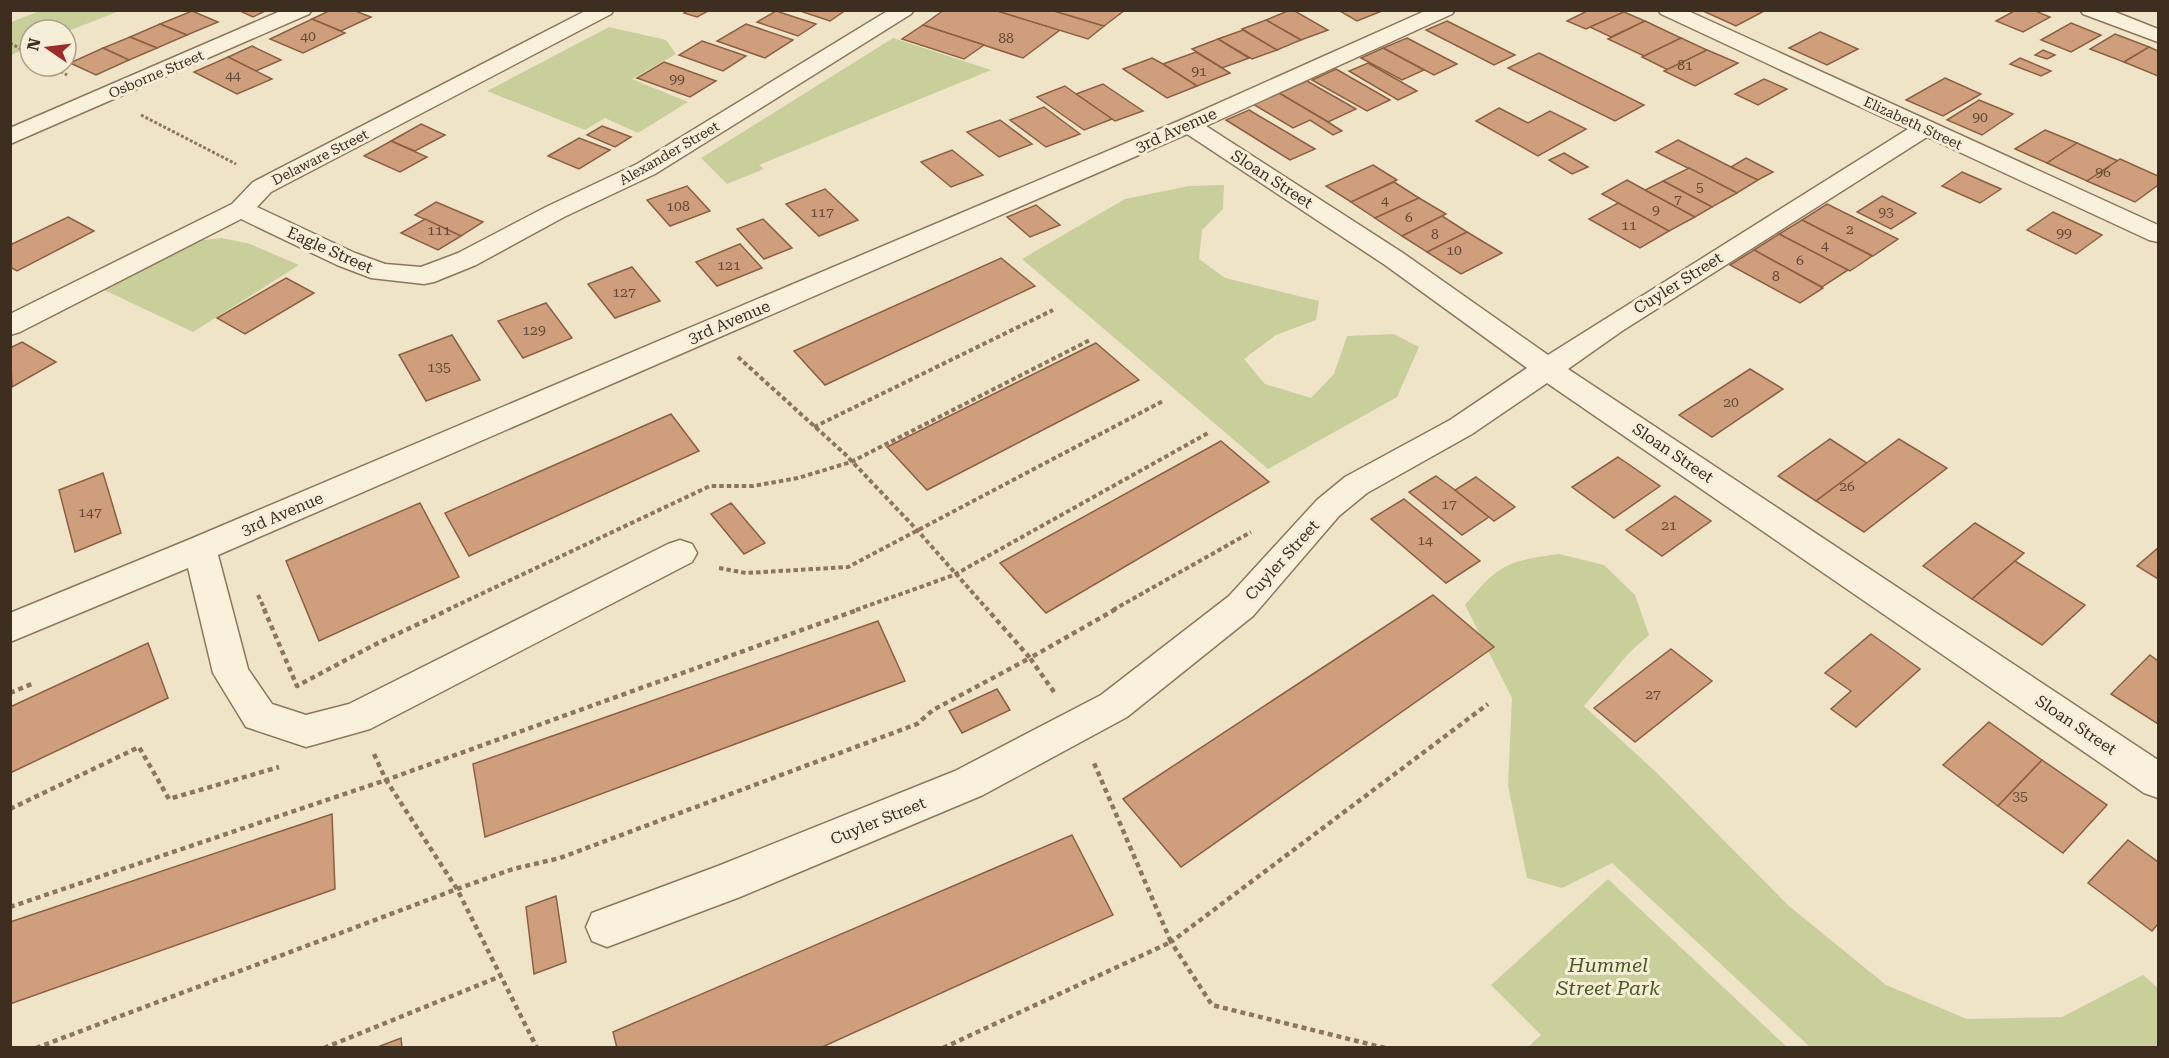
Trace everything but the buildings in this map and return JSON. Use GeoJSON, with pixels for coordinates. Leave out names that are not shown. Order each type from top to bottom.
{"type":"FeatureCollection","features":[{"type":"Feature","properties":{"kind":"street","name":"Osborne Street"},"geometry":{"type":"LineString","coordinates":[[10,137],[302,10]]}},
{"type":"Feature","properties":{"kind":"street","name":"Delaware Street"},"geometry":{"type":"LineString","coordinates":[[10,326],[241,209],[262,187],[604,10]]}},
{"type":"Feature","properties":{"kind":"street","name":"Alexander Street"},"geometry":{"type":"LineString","coordinates":[[424,276],[467,259],[555,212],[646,169],[904,10]]}},
{"type":"Feature","properties":{"kind":"street","name":"3rd Avenue"},"geometry":{"type":"LineString","coordinates":[[10,628],[200,549],[1189,125],[1445,10]]}},
{"type":"Feature","properties":{"kind":"street","name":"Elizabeth Street"},"geometry":{"type":"LineString","coordinates":[[1668,10],[2158,234]]}},
{"type":"Feature","properties":{"kind":"street"},"geometry":{"type":"LineString","coordinates":[[2090,10],[2158,36]]}},
{"type":"Feature","properties":{"kind":"street","name":"Sloan Street"},"geometry":{"type":"LineString","coordinates":[[1189,125],[1394,259],[1548,369],[2158,781]]}},
{"type":"Feature","properties":{"kind":"street","name":"Cuyler Street"},"geometry":{"type":"LineString","coordinates":[[607,927],[725,883],[969,783],[1114,706],[1241,606],[1328,508],[1356,485],[1461,427],[1612,325],[1924,129]]}},
{"type":"Feature","properties":{"kind":"street","name":"Eagle Street"},"geometry":{"type":"LineString","coordinates":[[241,209],[372,269],[424,276]]}},
{"type":"Feature","properties":{"kind":"street"},"geometry":{"type":"LineString","coordinates":[[200,549],[231,673],[259,716],[306,731],[357,718],[680,553]]}},
{"type":"Feature","properties":{"kind":"path"},"geometry":{"type":"LineString","coordinates":[[135,112],[234,163]]}},
{"type":"Feature","properties":{"kind":"path"},"geometry":{"type":"LineString","coordinates":[[814,427],[1053,310]]}},
{"type":"Feature","properties":{"kind":"path"},"geometry":{"type":"LineString","coordinates":[[255,587],[297,686],[374,645],[710,486],[753,486],[798,478],[851,462],[1090,340]]}},
{"type":"Feature","properties":{"kind":"path"},"geometry":{"type":"LineString","coordinates":[[734,352],[851,462],[917,530],[954,575],[1030,658],[1077,725],[1171,942],[1212,1005],[1385,1047]]}},
{"type":"Feature","properties":{"kind":"path"},"geometry":{"type":"LineString","coordinates":[[680,553],[698,544],[720,570],[746,573],[848,567],[1163,401]]}},
{"type":"Feature","properties":{"kind":"path"},"geometry":{"type":"LineString","coordinates":[[10,907],[386,780],[954,575],[1209,433]]}},
{"type":"Feature","properties":{"kind":"path"},"geometry":{"type":"LineString","coordinates":[[36,1047],[457,889],[513,869],[560,858],[917,724],[933,710],[1030,658],[1252,531]]}},
{"type":"Feature","properties":{"kind":"path"},"geometry":{"type":"LineString","coordinates":[[10,693],[34,682]]}},
{"type":"Feature","properties":{"kind":"path"},"geometry":{"type":"LineString","coordinates":[[943,1047],[1171,942],[1488,704]]}},
{"type":"Feature","properties":{"kind":"path"},"geometry":{"type":"LineString","coordinates":[[10,809],[139,747],[169,799],[290,764]]}},
{"type":"Feature","properties":{"kind":"path"},"geometry":{"type":"LineString","coordinates":[[372,751],[386,780],[457,889],[537,1047]]}},
{"type":"Feature","properties":{"kind":"path"},"geometry":{"type":"LineString","coordinates":[[324,1047],[501,976]]}},
{"type":"Feature","properties":{"kind":"green space"},"geometry":{"type":"Polygon","coordinates":[[[40,10],[119,11],[78,27],[78,18],[22,18],[40,10]]]}},
{"type":"Feature","properties":{"kind":"green space"},"geometry":{"type":"Polygon","coordinates":[[[18,19],[18,52],[11,55],[11,22],[18,19]]]}},
{"type":"Feature","properties":{"kind":"green space"},"geometry":{"type":"Polygon","coordinates":[[[609,27],[666,40],[676,54],[632,79],[688,102],[638,133],[605,118],[585,130],[487,91],[609,27]]]}},
{"type":"Feature","properties":{"kind":"green space"},"geometry":{"type":"Polygon","coordinates":[[[893,38],[991,70],[759,165],[764,169],[727,184],[701,158],[893,38]]]}},
{"type":"Feature","properties":{"kind":"green space"},"geometry":{"type":"Polygon","coordinates":[[[1224,185],[1223,209],[1202,230],[1199,259],[1225,278],[1319,301],[1316,320],[1276,335],[1244,359],[1265,384],[1311,398],[1334,374],[1347,336],[1394,334],[1419,347],[1397,397],[1268,469],[1022,259],[1125,199],[1189,186],[1224,185]]]}},
{"type":"Feature","properties":{"kind":"green space"},"geometry":{"type":"Polygon","coordinates":[[[222,238],[250,244],[299,265],[193,332],[100,288],[193,241],[222,238]]]}},
{"type":"Feature","properties":{"kind":"green space"},"geometry":{"type":"Polygon","coordinates":[[[1559,554],[1604,565],[1635,595],[1649,635],[1629,653],[1584,706],[1657,773],[1789,906],[1886,985],[1967,1019],[2062,1017],[2143,975],[2158,988],[2158,1047],[1810,1047],[1612,863],[1562,888],[1527,878],[1508,786],[1512,698],[1465,605],[1487,581],[1505,567],[1527,559],[1559,554]]]}},
{"type":"Feature","properties":{"kind":"green space","name":"Hummel Street Park"},"geometry":{"type":"Polygon","coordinates":[[[1608,879],[1787,1047],[1528,1047],[1541,1035],[1491,985],[1608,879]]]}}]}
